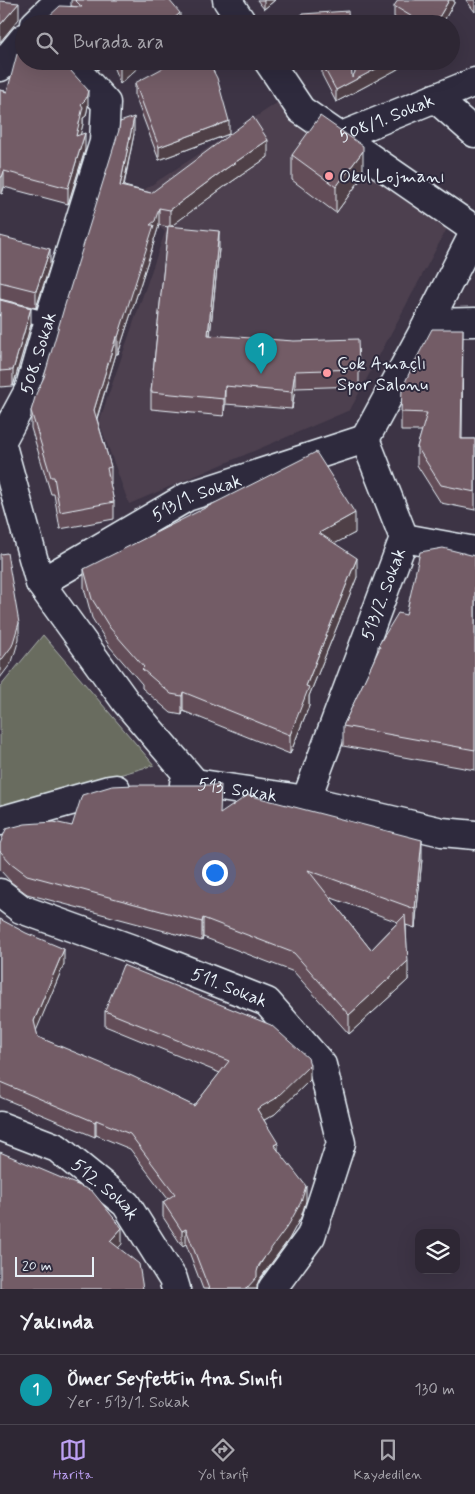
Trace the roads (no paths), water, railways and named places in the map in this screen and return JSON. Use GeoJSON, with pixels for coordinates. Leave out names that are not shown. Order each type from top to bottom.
{"type":"FeatureCollection","features":[{"type":"Feature","properties":{"kind":"street"},"geometry":{"type":"LineString","coordinates":[[44,15],[60,0]]}},
{"type":"Feature","properties":{"kind":"street"},"geometry":{"type":"LineString","coordinates":[[226,0],[237,15]]}},
{"type":"Feature","properties":{"kind":"street"},"geometry":{"type":"LineString","coordinates":[[0,67],[15,49]]}},
{"type":"Feature","properties":{"kind":"street","name":"508. Sokak"},"geometry":{"type":"LineString","coordinates":[[76,70],[106,103],[104,142],[48,320],[30,390],[1,442],[40,583],[126,702],[195,783]]}},
{"type":"Feature","properties":{"kind":"street","name":"508/1. Sokak"},"geometry":{"type":"LineString","coordinates":[[274,70],[301,110],[339,136],[475,82]]}},
{"type":"Feature","properties":{"kind":"street"},"geometry":{"type":"LineString","coordinates":[[435,98],[475,133]]}},
{"type":"Feature","properties":{"kind":"street"},"geometry":{"type":"LineString","coordinates":[[339,136],[475,230],[428,324],[365,439]]}},
{"type":"Feature","properties":{"kind":"street"},"geometry":{"type":"LineString","coordinates":[[428,324],[475,322]]}},
{"type":"Feature","properties":{"kind":"street","name":"513/2. Sokak"},"geometry":{"type":"LineString","coordinates":[[306,800],[404,538],[365,439]]}},
{"type":"Feature","properties":{"kind":"street","name":"513/1. Sokak"},"geometry":{"type":"LineString","coordinates":[[40,583],[187,497],[365,439]]}},
{"type":"Feature","properties":{"kind":"street"},"geometry":{"type":"LineString","coordinates":[[404,538],[475,551]]}},
{"type":"Feature","properties":{"kind":"street","name":"513. Sokak"},"geometry":{"type":"LineString","coordinates":[[0,821],[109,790],[195,783],[306,800],[442,832],[475,836]]}},
{"type":"Feature","properties":{"kind":"street","name":"511. Sokak"},"geometry":{"type":"LineString","coordinates":[[0,893],[21,909],[135,950],[268,1002],[322,1065],[341,1144],[311,1236],[272,1289]]}},
{"type":"Feature","properties":{"kind":"street","name":"512. Sokak"},"geometry":{"type":"LineString","coordinates":[[0,1126],[58,1148],[126,1204],[172,1279],[176,1289]]}},
{"type":"Feature","properties":{"kind":"lane"},"geometry":{"type":"LineString","coordinates":[[0,307],[48,320]]}},
{"type":"Feature","properties":{"kind":"place","name":"Okul Lojmanı"},"geometry":{"type":"Point","coordinates":[329,176]}},
{"type":"Feature","properties":{"kind":"place","name":"Çok Amaçlı Spor Salonu"},"geometry":{"type":"Point","coordinates":[327,373]}},
{"type":"Feature","properties":{"kind":"place","name":"Ömer Seyfettin Ana Sınıfı"},"geometry":{"type":"Point","coordinates":[261,374]}}]}
